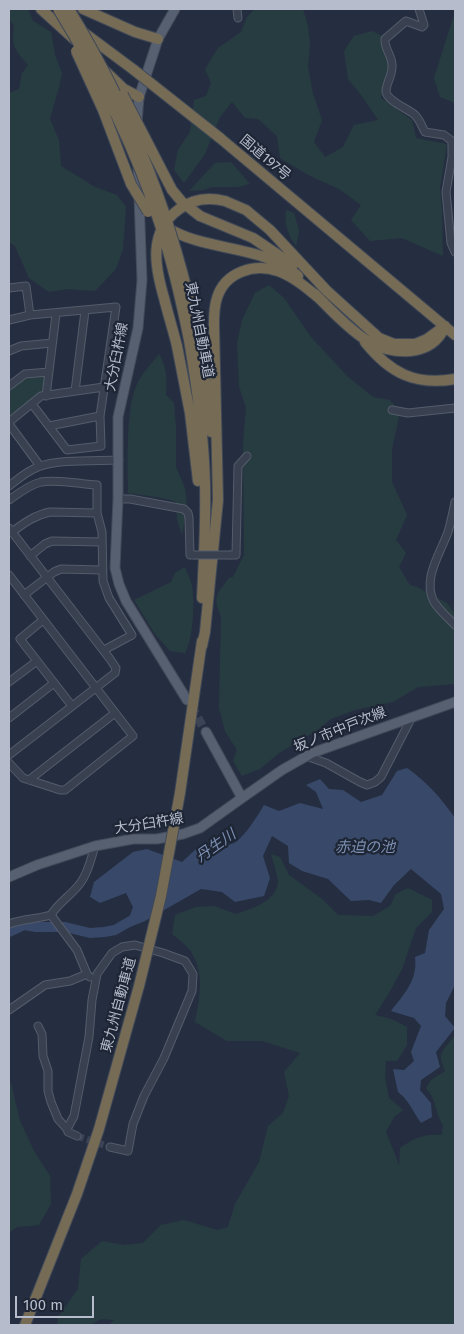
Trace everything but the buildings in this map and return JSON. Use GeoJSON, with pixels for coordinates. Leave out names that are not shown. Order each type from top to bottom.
{"type":"FeatureCollection","features":[{"type":"Feature","properties":{"kind":"highway"},"geometry":{"type":"LineString","coordinates":[[41,9],[56,21],[124,89],[140,97]]}},
{"type":"Feature","properties":{"kind":"highway"},"geometry":{"type":"LineString","coordinates":[[55,9],[94,90],[131,184],[148,212],[161,224],[190,239],[256,254],[280,263],[379,338],[389,342],[401,344],[422,342],[445,326]]}},
{"type":"Feature","properties":{"kind":"highway","name":"国道197号"},"geometry":{"type":"LineString","coordinates":[[55,9],[220,138],[455,335]]}},
{"type":"Feature","properties":{"kind":"highway","name":"東九州自動車道"},"geometry":{"type":"LineString","coordinates":[[25,1325],[77,1194],[99,1129],[139,986],[161,896],[180,793],[202,646],[210,538],[212,456],[208,399],[193,339],[167,247],[137,161],[106,93],[55,9]]}},
{"type":"Feature","properties":{"kind":"highway","name":"東九州自動車道"},"geometry":{"type":"LineString","coordinates":[[68,9],[114,89],[145,157],[175,243],[193,339],[204,457],[204,564],[196,681]]}},
{"type":"Feature","properties":{"kind":"highway"},"geometry":{"type":"LineString","coordinates":[[83,9],[135,32],[158,39]]}},
{"type":"Feature","properties":{"kind":"highway"},"geometry":{"type":"LineString","coordinates":[[77,22],[121,90],[172,190],[182,202],[200,216],[263,244],[281,256],[324,295]]}},
{"type":"Feature","properties":{"kind":"highway"},"geometry":{"type":"LineString","coordinates":[[204,564],[194,438],[177,346],[157,271],[155,254],[159,234],[169,218],[183,206],[203,199],[225,201],[246,210],[270,230],[381,360],[402,374],[426,380],[455,379]]}},
{"type":"Feature","properties":{"kind":"highway"},"geometry":{"type":"LineString","coordinates":[[370,263],[395,289],[431,321],[432,332],[422,342]]}},
{"type":"Feature","properties":{"kind":"highway"},"geometry":{"type":"LineString","coordinates":[[202,646],[218,500],[214,325],[217,298],[223,285],[233,276],[247,270],[263,268],[293,278],[324,295]]}},
{"type":"Feature","properties":{"kind":"highway"},"geometry":{"type":"LineString","coordinates":[[357,334],[380,347],[416,351],[427,348],[436,342],[442,335],[445,326]]}},
{"type":"Feature","properties":{"kind":"main road","name":"大分臼杵線"},"geometry":{"type":"LineString","coordinates":[[175,9],[158,39],[140,97],[137,118],[142,280],[138,328],[118,418],[119,460],[116,568],[119,584],[126,601],[187,700]]}},
{"type":"Feature","properties":{"kind":"main road","name":"坂ノ市中戸次線"},"geometry":{"type":"LineString","coordinates":[[242,798],[306,756],[455,702]]}},
{"type":"Feature","properties":{"kind":"main road"},"geometry":{"type":"LineString","coordinates":[[206,732],[242,798]]}},
{"type":"Feature","properties":{"kind":"main road","name":"大分臼杵線"},"geometry":{"type":"LineString","coordinates":[[9,877],[37,865],[96,846],[133,839],[157,839],[200,828],[242,798]]}},
{"type":"Feature","properties":{"kind":"street"},"geometry":{"type":"LineString","coordinates":[[237,9],[238,18]]}},
{"type":"Feature","properties":{"kind":"street"},"geometry":{"type":"LineString","coordinates":[[419,9],[424,25],[422,27],[406,21],[385,39],[385,46],[392,59],[393,67],[385,91],[386,96],[392,101],[417,117],[425,132],[444,135],[452,141],[452,157],[446,192],[451,243],[455,252]]}},
{"type":"Feature","properties":{"kind":"street"},"geometry":{"type":"LineString","coordinates":[[9,288],[26,286],[30,316]]}},
{"type":"Feature","properties":{"kind":"street"},"geometry":{"type":"LineString","coordinates":[[9,320],[116,307],[100,416],[101,446],[67,450],[32,404]]}},
{"type":"Feature","properties":{"kind":"street"},"geometry":{"type":"LineString","coordinates":[[75,391],[85,311]]}},
{"type":"Feature","properties":{"kind":"street"},"geometry":{"type":"LineString","coordinates":[[46,396],[56,314]]}},
{"type":"Feature","properties":{"kind":"street"},"geometry":{"type":"LineString","coordinates":[[9,351],[21,346],[52,343]]}},
{"type":"Feature","properties":{"kind":"street"},"geometry":{"type":"LineString","coordinates":[[9,374],[12,384],[28,373],[49,372]]}},
{"type":"Feature","properties":{"kind":"street"},"geometry":{"type":"LineString","coordinates":[[40,466],[9,423],[41,396],[104,387]]}},
{"type":"Feature","properties":{"kind":"street"},"geometry":{"type":"LineString","coordinates":[[392,410],[408,413],[455,408]]}},
{"type":"Feature","properties":{"kind":"street"},"geometry":{"type":"LineString","coordinates":[[49,426],[100,416]]}},
{"type":"Feature","properties":{"kind":"street"},"geometry":{"type":"LineString","coordinates":[[118,499],[130,499],[184,509],[189,518],[190,555],[236,555],[238,466],[248,456]]}},
{"type":"Feature","properties":{"kind":"street"},"geometry":{"type":"LineString","coordinates":[[10,482],[40,466],[57,463],[119,460]]}},
{"type":"Feature","properties":{"kind":"street"},"geometry":{"type":"LineString","coordinates":[[9,500],[30,486],[41,482],[98,485],[97,513],[102,532],[103,581],[109,598],[132,635],[104,650]]}},
{"type":"Feature","properties":{"kind":"street"},"geometry":{"type":"LineString","coordinates":[[455,502],[448,532],[437,557],[430,581],[430,589],[434,601],[441,612],[455,625]]}},
{"type":"Feature","properties":{"kind":"street"},"geometry":{"type":"LineString","coordinates":[[9,755],[115,673],[116,668],[11,530],[42,513],[97,513]]}},
{"type":"Feature","properties":{"kind":"street"},"geometry":{"type":"LineString","coordinates":[[30,556],[44,544],[52,542],[67,540],[102,542]]}},
{"type":"Feature","properties":{"kind":"street"},"geometry":{"type":"LineString","coordinates":[[24,595],[61,568],[102,570]]}},
{"type":"Feature","properties":{"kind":"street"},"geometry":{"type":"LineString","coordinates":[[9,575],[134,736],[65,790],[23,778],[9,763]]}},
{"type":"Feature","properties":{"kind":"street"},"geometry":{"type":"LineString","coordinates":[[43,620],[20,638],[72,706]]}},
{"type":"Feature","properties":{"kind":"street"},"geometry":{"type":"LineString","coordinates":[[10,680],[37,660]]}},
{"type":"Feature","properties":{"kind":"street"},"geometry":{"type":"LineString","coordinates":[[9,718],[54,683]]}},
{"type":"Feature","properties":{"kind":"street"},"geometry":{"type":"LineString","coordinates":[[29,780],[115,713]]}},
{"type":"Feature","properties":{"kind":"street"},"geometry":{"type":"LineString","coordinates":[[306,756],[335,768],[360,782],[367,784],[375,782],[381,777],[412,717]]}},
{"type":"Feature","properties":{"kind":"street"},"geometry":{"type":"LineString","coordinates":[[51,916],[54,908],[78,886],[96,846]]}},
{"type":"Feature","properties":{"kind":"street"},"geometry":{"type":"LineString","coordinates":[[9,924],[19,920],[51,916]]}},
{"type":"Feature","properties":{"kind":"street"},"geometry":{"type":"LineString","coordinates":[[51,916],[77,950],[86,974],[94,982]]}},
{"type":"Feature","properties":{"kind":"street"},"geometry":{"type":"LineString","coordinates":[[67,1129],[74,1116],[87,1047],[96,974],[112,953],[122,947],[134,945],[185,961],[193,974],[192,991],[164,1058],[144,1096],[133,1124],[128,1151],[110,1147]]}},
{"type":"Feature","properties":{"kind":"street"},"geometry":{"type":"LineString","coordinates":[[9,1010],[45,985],[70,981],[86,974]]}},
{"type":"Feature","properties":{"kind":"street"},"geometry":{"type":"LineString","coordinates":[[38,1026],[42,1034],[43,1056],[48,1071],[48,1090],[51,1102],[58,1118],[68,1132],[77,1136]]}},
{"type":"Feature","properties":{"kind":"green space"},"geometry":{"type":"Polygon","coordinates":[[[9,9],[28,9],[33,21],[51,32],[55,55],[62,73],[50,119],[59,140],[61,166],[95,187],[117,195],[126,207],[123,249],[116,269],[95,291],[67,289],[49,292],[29,278],[15,246],[9,242],[9,93],[19,89],[22,73],[28,65],[15,47],[13,38],[14,26],[9,19],[9,9]]]}},
{"type":"Feature","properties":{"kind":"green space"},"geometry":{"type":"Polygon","coordinates":[[[255,9],[303,9],[310,43],[308,67],[313,94],[322,120],[314,142],[325,157],[343,147],[354,125],[378,120],[348,79],[344,51],[354,36],[372,31],[382,36],[396,63],[386,77],[381,98],[412,120],[416,138],[447,144],[440,188],[443,256],[402,238],[370,241],[351,220],[361,205],[339,189],[310,176],[280,158],[277,136],[258,119],[245,118],[232,102],[220,117],[205,154],[184,183],[174,170],[178,150],[190,132],[194,100],[206,96],[211,83],[205,69],[218,48],[241,32],[247,17],[255,9]]]}},
{"type":"Feature","properties":{"kind":"green space"},"geometry":{"type":"Polygon","coordinates":[[[455,12],[455,103],[440,97],[434,78],[455,12]]]}},
{"type":"Feature","properties":{"kind":"green space"},"geometry":{"type":"Polygon","coordinates":[[[231,162],[250,184],[238,187],[212,187],[204,190],[189,191],[215,163],[231,162]]]}},
{"type":"Feature","properties":{"kind":"green space"},"geometry":{"type":"Polygon","coordinates":[[[286,210],[294,213],[299,231],[296,246],[287,229],[286,210]]]}},
{"type":"Feature","properties":{"kind":"green space"},"geometry":{"type":"Polygon","coordinates":[[[269,285],[284,298],[311,337],[347,376],[373,397],[390,400],[400,412],[392,449],[392,482],[407,515],[396,540],[406,553],[399,567],[410,585],[447,603],[455,614],[455,684],[418,687],[393,702],[355,710],[331,719],[316,731],[279,753],[260,769],[242,776],[233,761],[237,750],[225,731],[219,708],[221,616],[216,599],[221,588],[229,578],[233,577],[244,555],[243,443],[246,408],[239,386],[237,343],[242,320],[255,293],[269,285]]]}},
{"type":"Feature","properties":{"kind":"green space"},"geometry":{"type":"Polygon","coordinates":[[[159,354],[166,374],[166,395],[174,403],[176,467],[185,488],[187,507],[182,535],[177,519],[176,502],[158,497],[128,493],[128,436],[131,406],[140,378],[159,354]]]}},
{"type":"Feature","properties":{"kind":"green space"},"geometry":{"type":"Polygon","coordinates":[[[44,374],[46,377],[44,391],[9,417],[9,389],[27,376],[44,374]]]}},
{"type":"Feature","properties":{"kind":"green space"},"geometry":{"type":"Polygon","coordinates":[[[185,567],[193,593],[193,621],[185,653],[170,651],[155,634],[134,600],[171,582],[175,573],[185,567]]]}},
{"type":"Feature","properties":{"kind":"green space"},"geometry":{"type":"Polygon","coordinates":[[[271,854],[280,857],[289,875],[322,899],[338,915],[373,916],[390,906],[396,894],[408,888],[432,900],[432,912],[416,928],[402,969],[375,1015],[391,1019],[407,1027],[407,1045],[397,1061],[386,1061],[385,1077],[389,1098],[403,1110],[394,1117],[386,1132],[399,1165],[400,1148],[419,1137],[442,1135],[443,1125],[432,1097],[426,1088],[431,1080],[445,1071],[441,1055],[455,1033],[455,1325],[109,1325],[114,1320],[101,1319],[90,1325],[57,1325],[58,1317],[78,1289],[81,1259],[102,1241],[124,1245],[143,1243],[161,1225],[184,1220],[217,1230],[228,1227],[235,1204],[259,1162],[268,1126],[283,1113],[289,1096],[284,1072],[300,1053],[262,1041],[227,1041],[195,1022],[200,994],[198,967],[190,950],[172,934],[175,915],[196,907],[214,906],[236,914],[256,907],[269,899],[277,888],[278,881],[271,854]]]}},
{"type":"Feature","properties":{"kind":"green space"},"geometry":{"type":"Polygon","coordinates":[[[11,1083],[20,1121],[34,1151],[50,1176],[51,1204],[39,1225],[17,1227],[9,1233],[9,1086],[11,1083]]]}},
{"type":"Feature","properties":{"kind":"water","name":"赤迫の池"},"geometry":{"type":"Polygon","coordinates":[[[407,768],[433,791],[455,818],[455,985],[446,1003],[445,1016],[455,1028],[436,1052],[440,1067],[421,1080],[420,1090],[431,1103],[432,1117],[421,1123],[408,1102],[398,1092],[393,1069],[404,1070],[414,1061],[411,1052],[421,1026],[414,1018],[391,1011],[409,986],[414,973],[415,957],[425,953],[429,930],[444,909],[441,894],[411,869],[394,885],[381,903],[369,900],[351,901],[328,879],[302,871],[289,863],[288,846],[272,836],[263,856],[270,878],[264,896],[235,902],[222,892],[201,889],[145,921],[125,929],[133,907],[126,893],[100,903],[90,897],[94,882],[133,852],[147,849],[182,862],[197,848],[226,846],[234,843],[250,826],[264,805],[279,811],[300,803],[323,809],[316,792],[306,785],[320,779],[329,789],[343,790],[361,802],[382,795],[397,771],[407,768]]]}},
{"type":"Feature","properties":{"kind":"waterway","name":"丹生川"},"geometry":{"type":"LineString","coordinates":[[9,932],[24,925],[65,927],[90,933],[104,932],[115,930],[139,916]]}},
{"type":"Feature","properties":{"kind":"tunnel"},"geometry":{"type":"LineString","coordinates":[[191,706],[206,732]]}},
{"type":"Feature","properties":{"kind":"tunnel"},"geometry":{"type":"LineString","coordinates":[[77,1136],[110,1147]]}}]}
